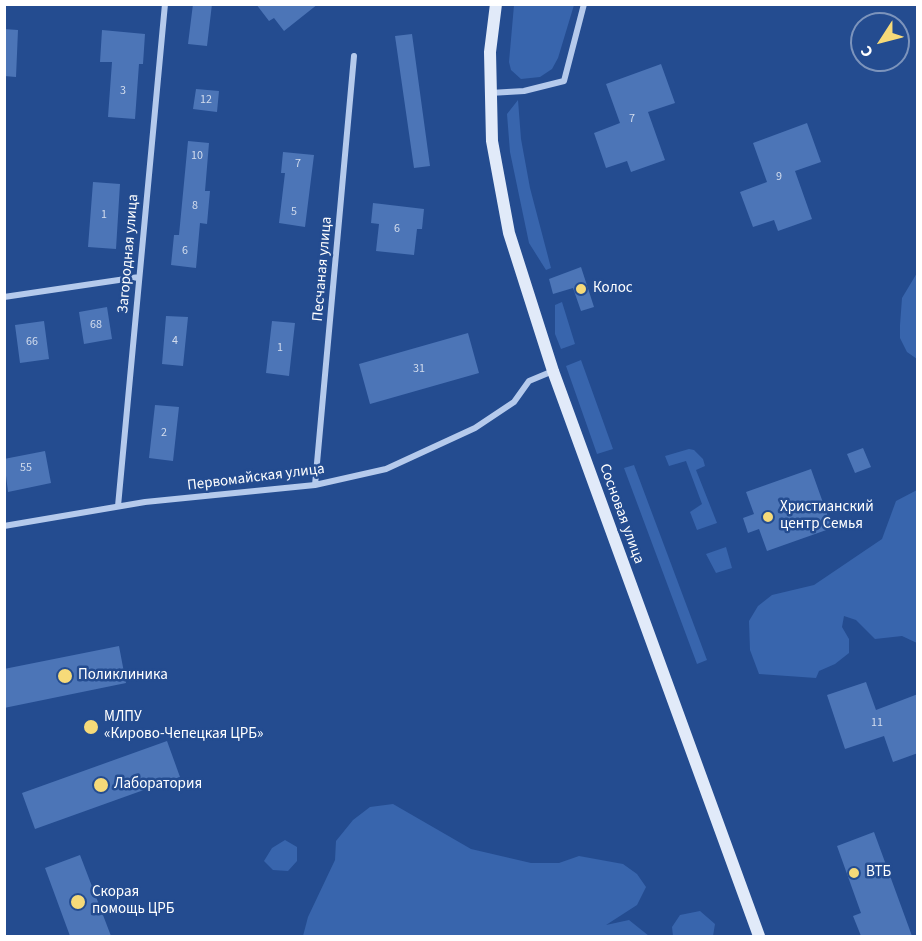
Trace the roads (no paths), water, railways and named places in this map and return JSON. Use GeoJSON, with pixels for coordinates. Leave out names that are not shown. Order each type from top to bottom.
{"type":"FeatureCollection","features":[{"type":"Feature","properties":{"kind":"street","name":"Загородная улица"},"geometry":{"type":"LineString","coordinates":[[118,506],[165,4]]}},
{"type":"Feature","properties":{"kind":"street","name":"Сосновая улица"},"geometry":{"type":"LineString","coordinates":[[496,4],[490,52],[490,93],[498,181],[509,233],[553,371],[759,936]]}},
{"type":"Feature","properties":{"kind":"street"},"geometry":{"type":"LineString","coordinates":[[490,93],[525,91],[564,81],[584,4]]}},
{"type":"Feature","properties":{"kind":"street","name":"Песчаная улица"},"geometry":{"type":"LineString","coordinates":[[315,485],[354,56]]}},
{"type":"Feature","properties":{"kind":"street"},"geometry":{"type":"LineString","coordinates":[[4,297],[139,276]]}},
{"type":"Feature","properties":{"kind":"street","name":"Первомайская улица"},"geometry":{"type":"LineString","coordinates":[[4,526],[118,506],[315,485],[386,470],[475,428],[514,402],[529,381],[553,371]]}},
{"type":"Feature","properties":{"kind":"place","name":"Колос"},"geometry":{"type":"Point","coordinates":[581,289]}},
{"type":"Feature","properties":{"kind":"place","name":"Христианский центр Семья"},"geometry":{"type":"Point","coordinates":[768,517]}},
{"type":"Feature","properties":{"kind":"place","name":"Поликлиника"},"geometry":{"type":"Point","coordinates":[65,676]}},
{"type":"Feature","properties":{"kind":"place","name":"МЛПУ «Кирово-Чепецкая ЦРБ»"},"geometry":{"type":"Point","coordinates":[91,727]}},
{"type":"Feature","properties":{"kind":"place","name":"Лаборатория"},"geometry":{"type":"Point","coordinates":[101,785]}},
{"type":"Feature","properties":{"kind":"place","name":"ВТБ"},"geometry":{"type":"Point","coordinates":[854,873]}},
{"type":"Feature","properties":{"kind":"place","name":"Скорая помощь ЦРБ"},"geometry":{"type":"Point","coordinates":[78,902]}}]}
